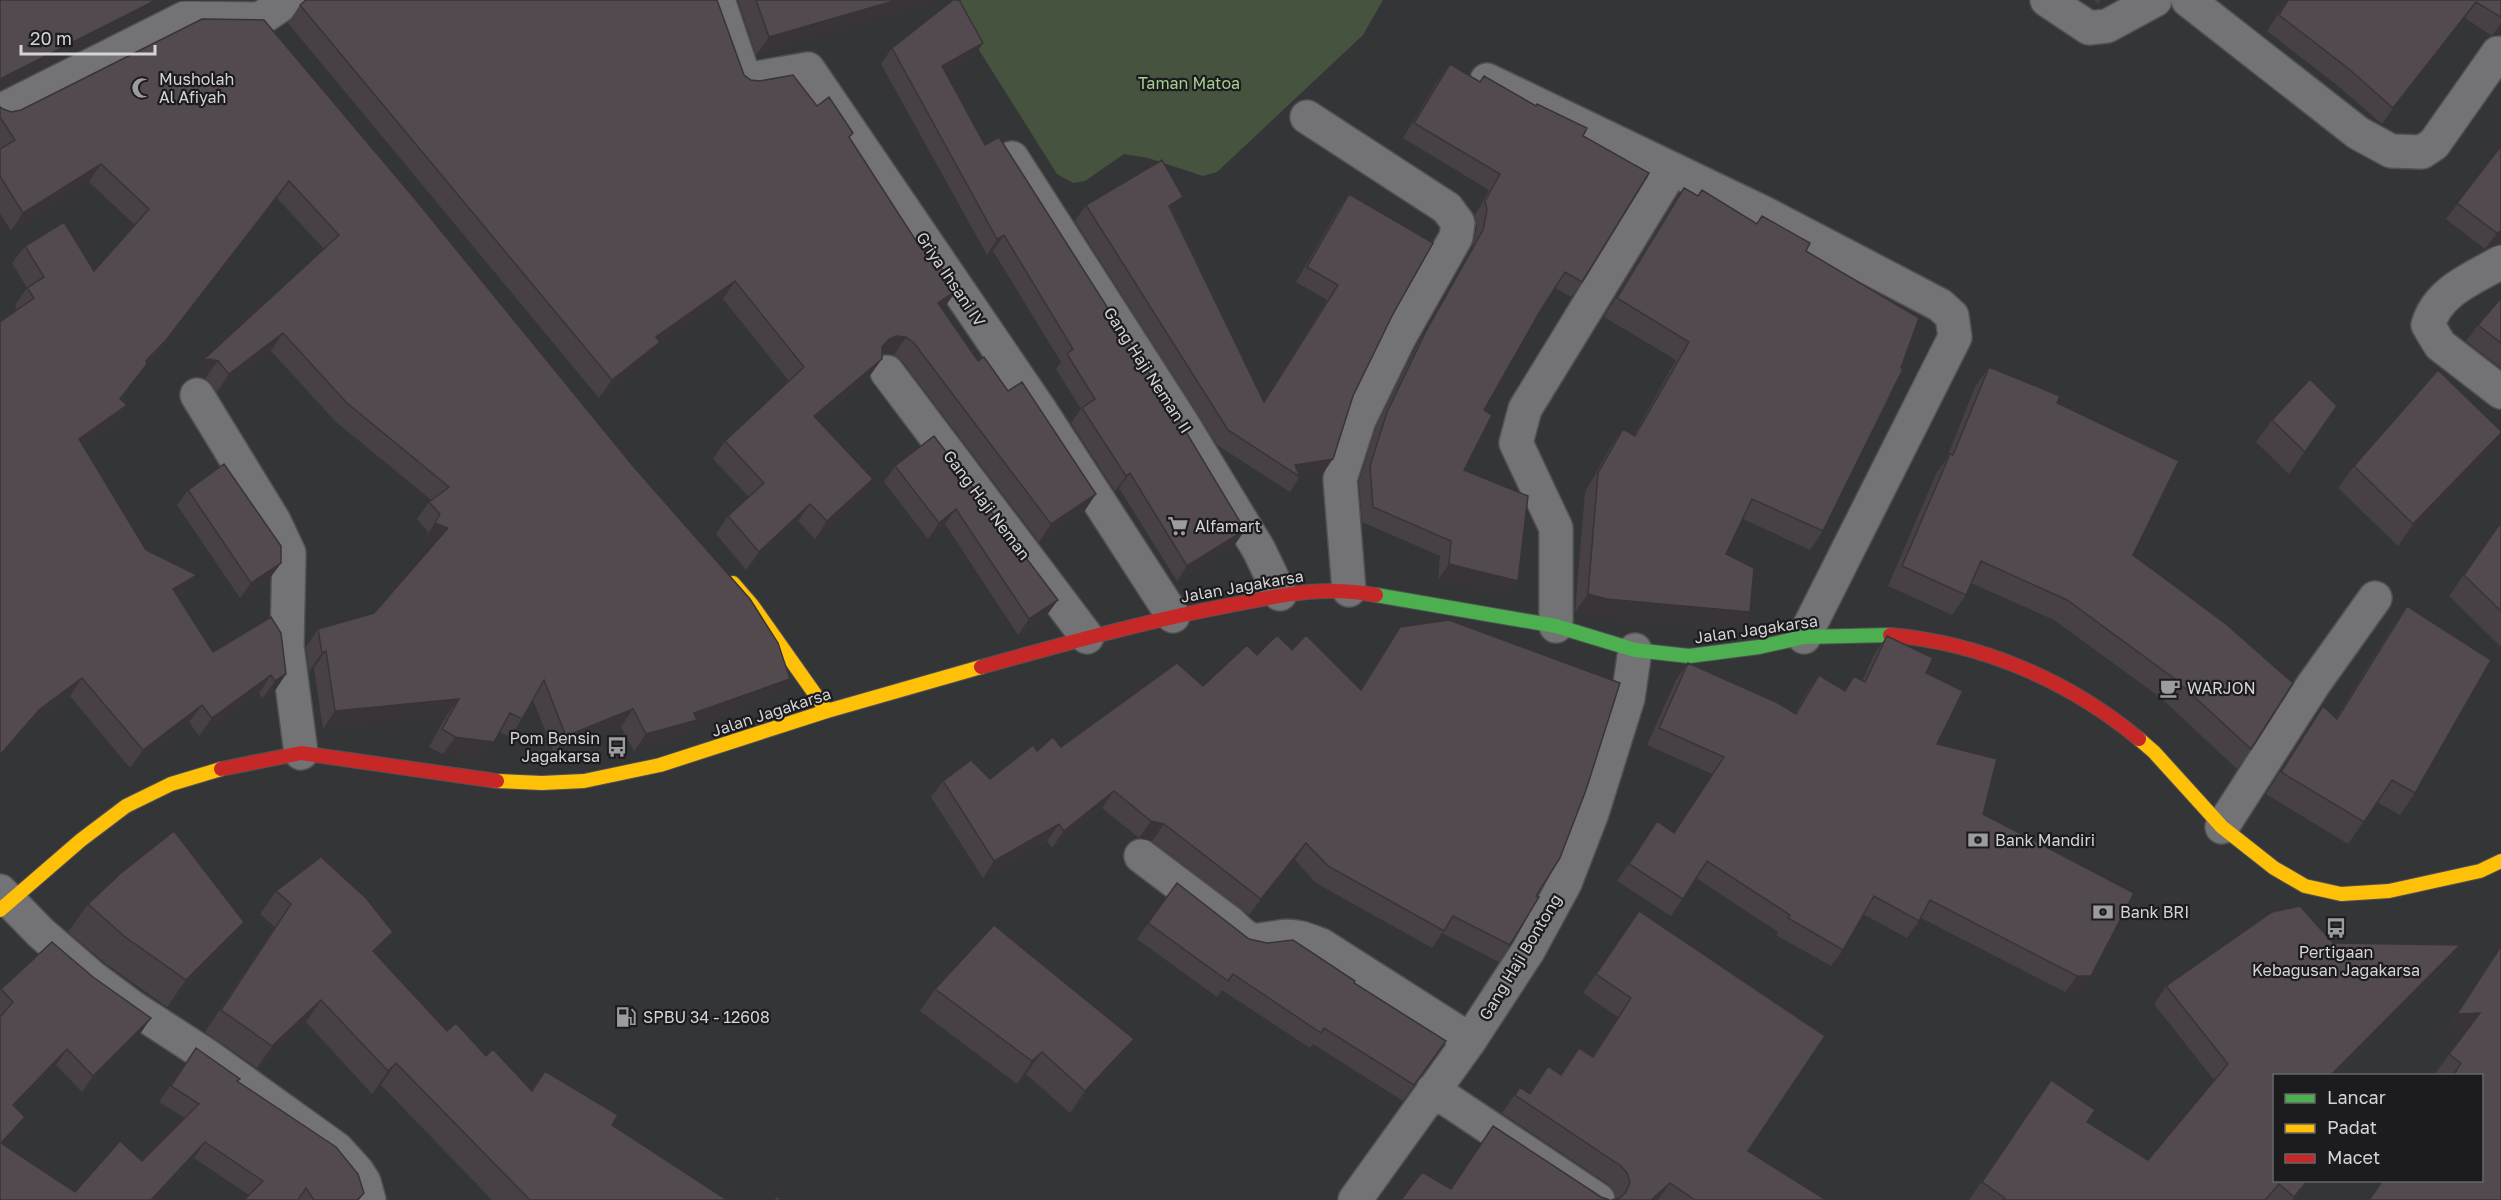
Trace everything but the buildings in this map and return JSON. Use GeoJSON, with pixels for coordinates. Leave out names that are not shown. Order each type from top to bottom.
{"type":"FeatureCollection","features":[{"type":"Feature","properties":{"kind":"main road"},"geometry":{"type":"LineString","coordinates":[[722,569],[752,605],[827,711]]}},
{"type":"Feature","properties":{"kind":"main road","name":"Jalan Jagakarsa"},"geometry":{"type":"LineString","coordinates":[[3,901],[126,806],[171,784],[232,766],[301,753],[496,781],[542,783],[584,781],[660,765],[827,711],[1087,638],[1173,616],[1280,594],[1312,590],[1349,590],[1556,626],[1635,650],[1689,656],[1759,647],[1804,637],[1880,634],[1915,637],[1962,647],[2022,667],[2083,698],[2132,733],[2154,752],[2222,827],[2274,868],[2305,886],[2341,894],[2389,891],[2480,871],[2501,861]]}},
{"type":"Feature","properties":{"kind":"street"},"geometry":{"type":"LineString","coordinates":[[0,111],[185,18],[263,23],[288,0]]}},
{"type":"Feature","properties":{"kind":"street","name":"Griya Ihsani IV"},"geometry":{"type":"LineString","coordinates":[[718,0],[746,80],[807,69],[1040,410],[1173,616]]}},
{"type":"Feature","properties":{"kind":"street"},"geometry":{"type":"LineString","coordinates":[[2047,0],[2089,28],[2107,27],[2155,0]]}},
{"type":"Feature","properties":{"kind":"street"},"geometry":{"type":"LineString","coordinates":[[2188,0],[2358,133],[2391,152],[2422,152],[2434,144],[2498,53]]}},
{"type":"Feature","properties":{"kind":"street"},"geometry":{"type":"LineString","coordinates":[[1487,80],[1764,213],[1940,305],[1952,316],[1955,337],[1804,637]]}},
{"type":"Feature","properties":{"kind":"street"},"geometry":{"type":"LineString","coordinates":[[1307,117],[1446,208],[1458,223],[1456,237],[1400,338],[1359,420],[1340,479],[1349,590]]}},
{"type":"Feature","properties":{"kind":"street","name":"Gang Haji Neman II"},"geometry":{"type":"LineString","coordinates":[[1008,151],[1194,442],[1259,550],[1280,594]]}},
{"type":"Feature","properties":{"kind":"street"},"geometry":{"type":"LineString","coordinates":[[1556,626],[1556,528],[1516,443],[1525,409],[1672,169]]}},
{"type":"Feature","properties":{"kind":"street"},"geometry":{"type":"LineString","coordinates":[[2501,262],[2447,294],[2433,310],[2428,325],[2440,345],[2501,392]]}},
{"type":"Feature","properties":{"kind":"street","name":"Gang Haji Neman"},"geometry":{"type":"LineString","coordinates":[[887,372],[1087,638]]}},
{"type":"Feature","properties":{"kind":"street"},"geometry":{"type":"LineString","coordinates":[[197,395],[274,521],[289,553],[287,646],[301,753]]}},
{"type":"Feature","properties":{"kind":"street"},"geometry":{"type":"LineString","coordinates":[[2222,827],[2313,685],[2375,598]]}},
{"type":"Feature","properties":{"kind":"street","name":"Gang Haji Bontong"},"geometry":{"type":"LineString","coordinates":[[1354,1200],[1470,1040],[1528,951],[1565,883],[1592,813],[1628,698],[1635,650]]}},
{"type":"Feature","properties":{"kind":"street"},"geometry":{"type":"LineString","coordinates":[[1141,856],[1230,923],[1243,936],[1254,941],[1281,936],[1301,938],[1321,945],[1470,1040]]}},
{"type":"Feature","properties":{"kind":"street"},"geometry":{"type":"LineString","coordinates":[[3,901],[93,978],[132,1007],[206,1054],[337,1149],[364,1182],[369,1200]]}},
{"type":"Feature","properties":{"kind":"street"},"geometry":{"type":"LineString","coordinates":[[1433,1090],[1598,1200]]}},
{"type":"Feature","properties":{"kind":"green space","name":"Taman Matoa"},"geometry":{"type":"Polygon","coordinates":[[[961,0],[1383,0],[1363,35],[1217,172],[1203,176],[1148,158],[1124,154],[1085,181],[1073,183],[1057,174],[962,23],[958,4],[961,0]]]}},
{"type":"Feature","properties":{"kind":"traffic: fast"},"geometry":{"type":"LineString","coordinates":[[1376,595],[1556,626],[1635,650],[1689,656],[1759,647],[1804,637],[1890,635]]}},
{"type":"Feature","properties":{"kind":"traffic: slow"},"geometry":{"type":"LineString","coordinates":[[733,583],[752,605],[827,711]]}},
{"type":"Feature","properties":{"kind":"traffic: slow"},"geometry":{"type":"LineString","coordinates":[[497,781],[542,783],[584,781],[660,765],[827,711],[981,667]]}},
{"type":"Feature","properties":{"kind":"traffic: slow"},"geometry":{"type":"LineString","coordinates":[[2139,739],[2154,752],[2222,827],[2274,868],[2305,886],[2341,894],[2389,891],[2480,871],[2501,861]]}},
{"type":"Feature","properties":{"kind":"traffic: slow"},"geometry":{"type":"LineString","coordinates":[[0,910],[81,840],[126,806],[171,784],[221,769]]}},
{"type":"Feature","properties":{"kind":"traffic: jam"},"geometry":{"type":"LineString","coordinates":[[981,667],[1136,626],[1268,598],[1320,591],[1376,595]]}},
{"type":"Feature","properties":{"kind":"traffic: jam"},"geometry":{"type":"LineString","coordinates":[[1890,635],[1958,646],[2023,668],[2084,699],[2139,739]]}},
{"type":"Feature","properties":{"kind":"traffic: jam"},"geometry":{"type":"LineString","coordinates":[[221,769],[301,753],[497,781]]}},
{"type":"Feature","properties":{"kind":"place","name":"Musholah Al Afiyah"},"geometry":{"type":"Point","coordinates":[142,88]}},
{"type":"Feature","properties":{"kind":"place","name":"Alfamart"},"geometry":{"type":"Point","coordinates":[1178,526]}},
{"type":"Feature","properties":{"kind":"place","name":"WARJON"},"geometry":{"type":"Point","coordinates":[2170,688]}},
{"type":"Feature","properties":{"kind":"place","name":"Pom Bensin Jagakarsa"},"geometry":{"type":"Point","coordinates":[617,747]}},
{"type":"Feature","properties":{"kind":"place","name":"Bank Mandiri"},"geometry":{"type":"Point","coordinates":[1978,840]}},
{"type":"Feature","properties":{"kind":"place","name":"Bank BRI"},"geometry":{"type":"Point","coordinates":[2103,912]}},
{"type":"Feature","properties":{"kind":"place","name":"Pertigaan Kebagusan Jagakarsa"},"geometry":{"type":"Point","coordinates":[2336,928]}},
{"type":"Feature","properties":{"kind":"place","name":"SPBU 34 - 12608"},"geometry":{"type":"Point","coordinates":[626,1017]}}]}
